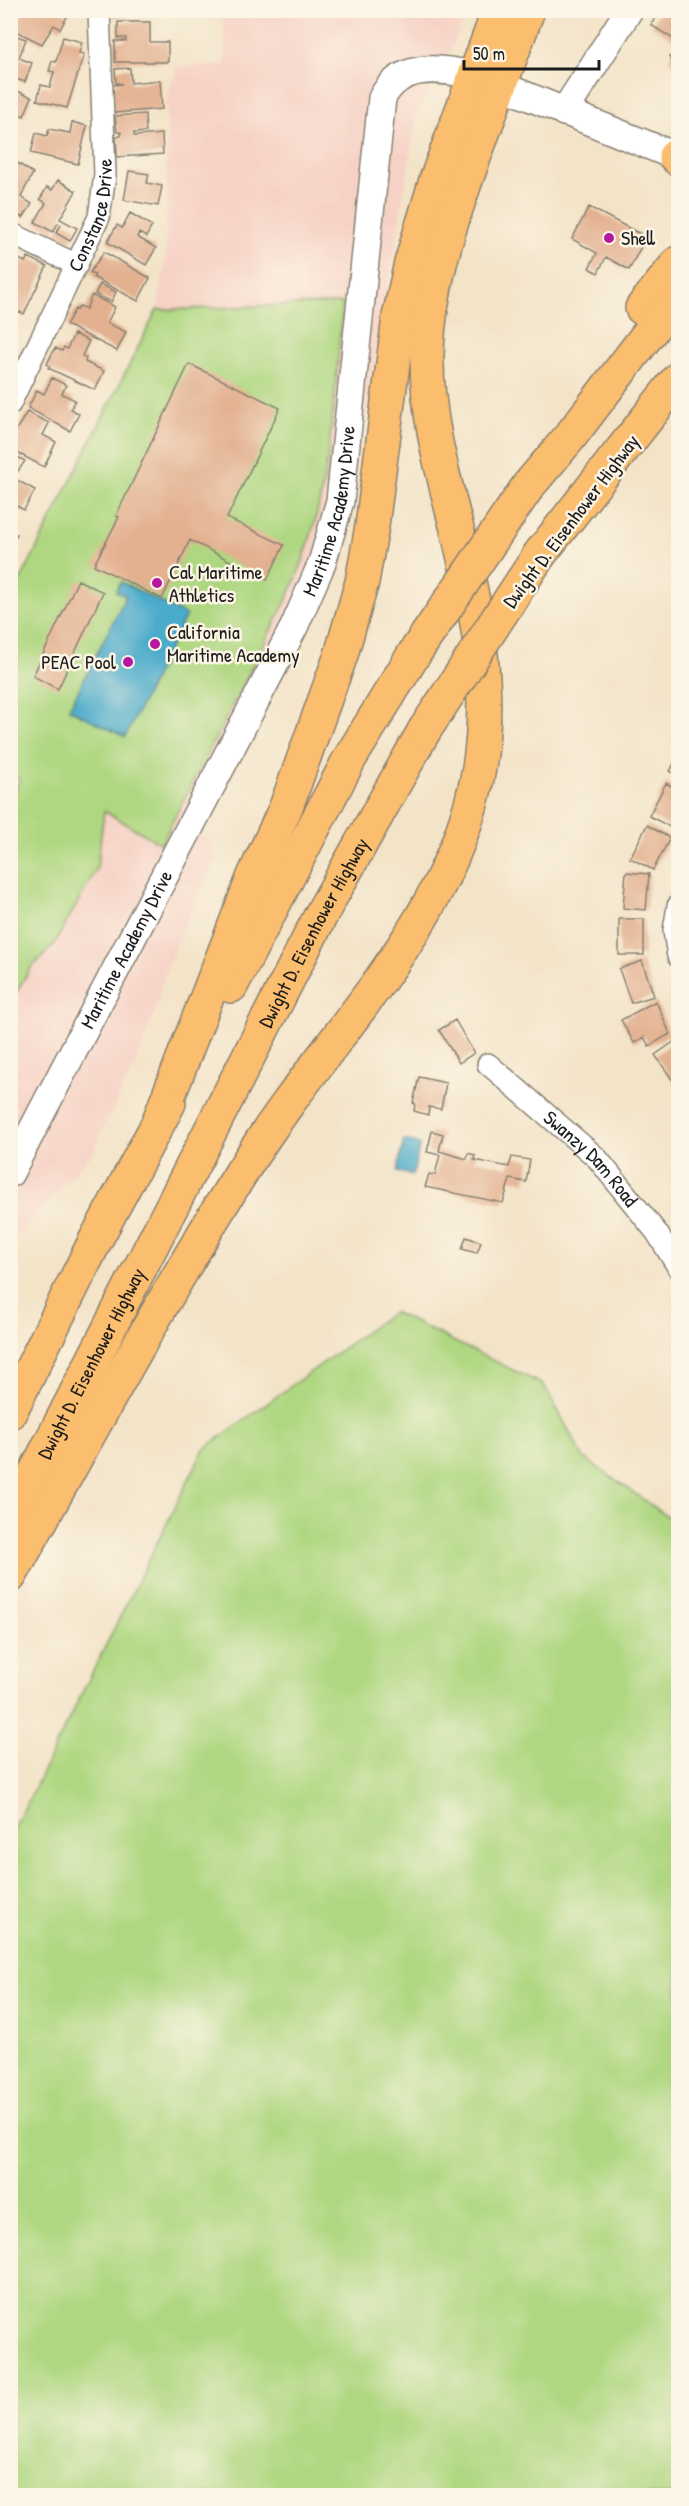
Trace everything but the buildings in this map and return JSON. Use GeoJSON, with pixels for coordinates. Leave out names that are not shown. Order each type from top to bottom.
{"type":"FeatureCollection","features":[{"type":"Feature","properties":{"kind":"main road"},"geometry":{"type":"LineString","coordinates":[[10,1576],[245,1165],[422,917],[447,870],[467,817],[479,770],[485,716],[485,679],[476,611],[436,442],[427,357],[437,282],[488,81],[499,10]]}},
{"type":"Feature","properties":{"kind":"main road"},"geometry":{"type":"LineString","coordinates":[[158,1123],[254,876],[285,807],[341,655],[362,582],[372,526],[399,316],[411,263],[436,180],[528,10]]}},
{"type":"Feature","properties":{"kind":"main road"},"geometry":{"type":"LineString","coordinates":[[569,438],[623,331],[678,263]]}},
{"type":"Feature","properties":{"kind":"main road"},"geometry":{"type":"LineString","coordinates":[[10,1412],[95,1241],[350,758],[414,654],[529,485],[569,438],[678,295]]}},
{"type":"Feature","properties":{"kind":"main road","name":"Dwight D. Eisenhower Highway"},"geometry":{"type":"LineString","coordinates":[[10,1522],[323,911],[424,730],[540,554],[678,379]]}},
{"type":"Feature","properties":{"kind":"main road"},"geometry":{"type":"LineString","coordinates":[[540,554],[604,498],[678,416]]}},
{"type":"Feature","properties":{"kind":"street","name":"Constance Drive"},"geometry":{"type":"LineString","coordinates":[[10,404],[99,217],[105,175],[99,10]]}},
{"type":"Feature","properties":{"kind":"street"},"geometry":{"type":"LineString","coordinates":[[564,112],[629,10]]}},
{"type":"Feature","properties":{"kind":"street","name":"Maritime Academy Drive"},"geometry":{"type":"LineString","coordinates":[[10,1173],[294,627],[333,533],[340,501],[381,98],[392,82],[414,71],[440,69],[488,81],[678,156]]}},
{"type":"Feature","properties":{"kind":"street"},"geometry":{"type":"LineString","coordinates":[[10,233],[77,265]]}},
{"type":"Feature","properties":{"kind":"street"},"geometry":{"type":"LineString","coordinates":[[678,906],[674,931],[678,956]]}},
{"type":"Feature","properties":{"kind":"street","name":"Swanzy Dam Road"},"geometry":{"type":"LineString","coordinates":[[488,1064],[597,1158],[657,1233],[678,1267]]}},
{"type":"Feature","properties":{"kind":"shaded area","name":"California Maritime Academy"},"geometry":{"type":"Polygon","coordinates":[[[223,11],[467,11],[452,48],[418,111],[342,548],[318,609],[200,837],[208,837],[213,842],[216,850],[213,866],[195,899],[166,970],[152,1020],[134,1066],[92,1154],[11,1242],[10,808],[19,779],[10,772],[10,599],[157,310],[166,255],[167,96],[177,67],[225,64],[223,11]]]}},
{"type":"Feature","properties":{"kind":"green space","name":"Cal Maritime Athletics"},"geometry":{"type":"Polygon","coordinates":[[[343,303],[333,417],[322,491],[302,563],[287,599],[161,844],[104,811],[97,868],[53,946],[30,969],[11,1001],[10,808],[19,779],[10,772],[11,599],[157,310],[343,303]]]}},
{"type":"Feature","properties":{"kind":"green space"},"geometry":{"type":"Polygon","coordinates":[[[393,1312],[544,1385],[583,1457],[678,1524],[678,2495],[11,2495],[11,1835],[204,1449],[393,1312]]]}},
{"type":"Feature","properties":{"kind":"water","name":"PEAC Pool"},"geometry":{"type":"Polygon","coordinates":[[[121,582],[186,615],[125,737],[69,709],[126,596],[116,591],[121,582]]]}},
{"type":"Feature","properties":{"kind":"water"},"geometry":{"type":"Polygon","coordinates":[[[404,1140],[420,1144],[413,1175],[397,1172],[404,1140]]]}},
{"type":"Feature","properties":{"kind":"place","name":"Shell"},"geometry":{"type":"Point","coordinates":[609,238]}},
{"type":"Feature","properties":{"kind":"place","name":"Cal Maritime Athletics"},"geometry":{"type":"Point","coordinates":[157,583]}},
{"type":"Feature","properties":{"kind":"place","name":"California Maritime Academy"},"geometry":{"type":"Point","coordinates":[155,644]}},
{"type":"Feature","properties":{"kind":"place","name":"PEAC Pool"},"geometry":{"type":"Point","coordinates":[128,662]}}]}
